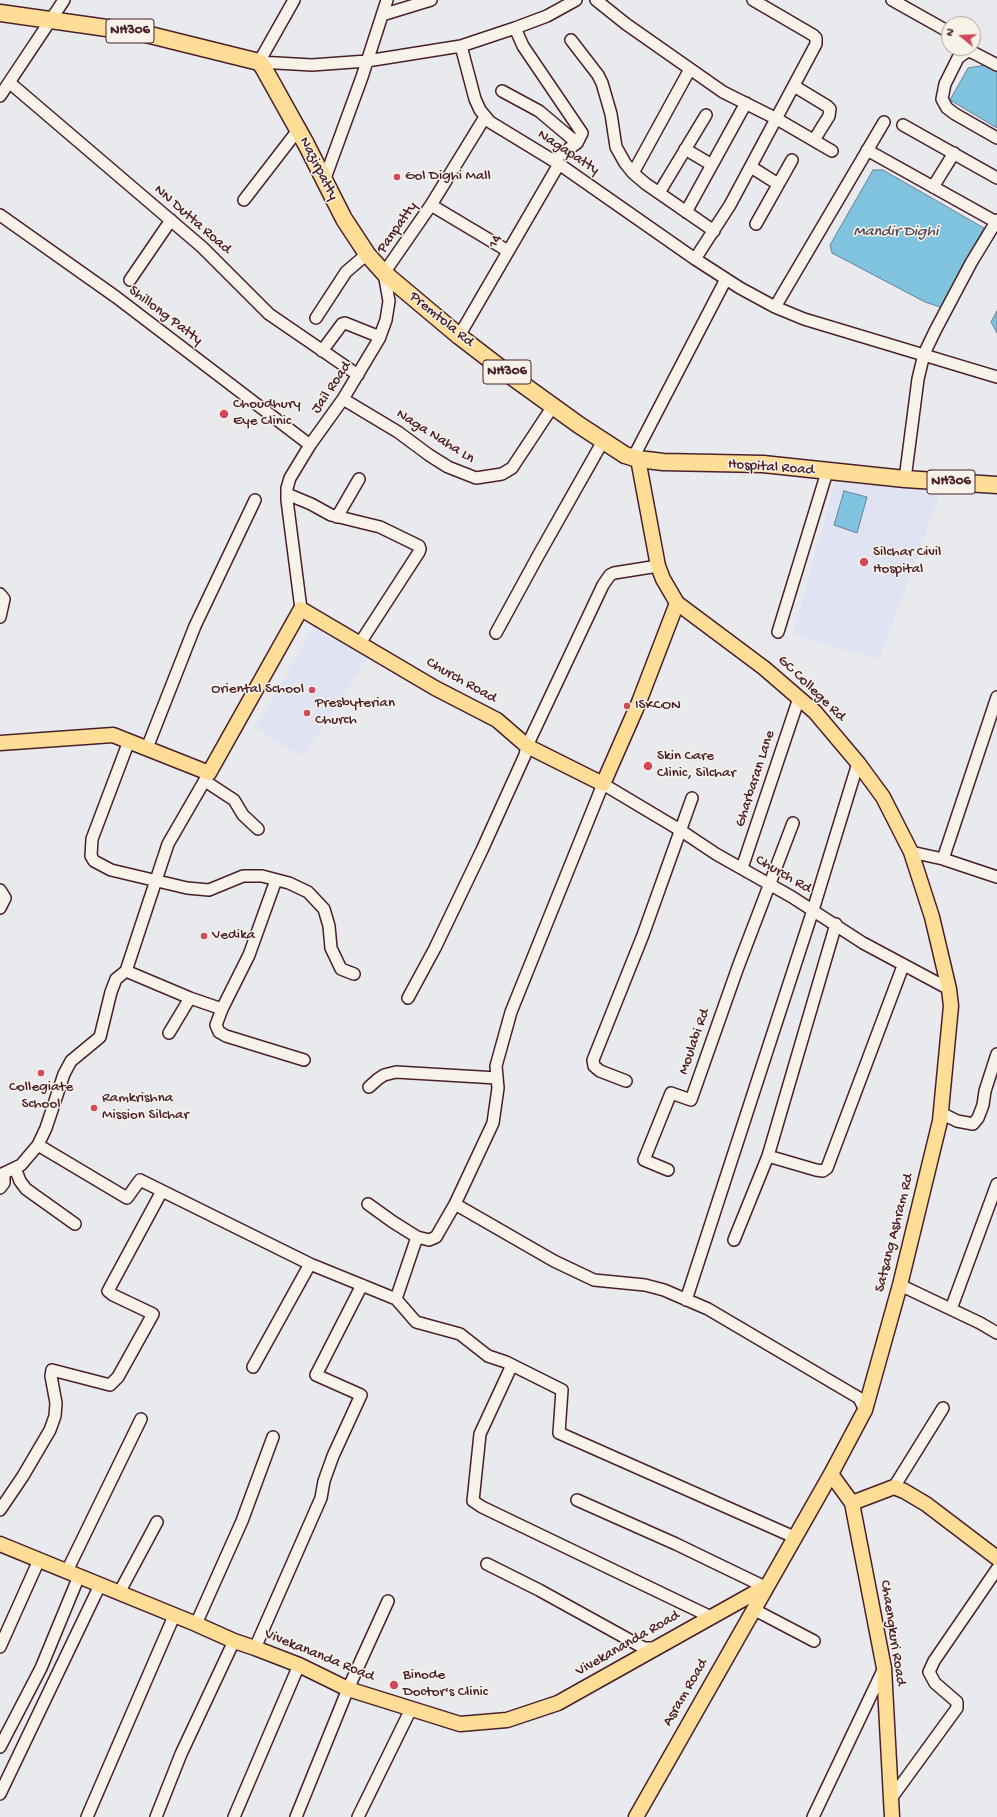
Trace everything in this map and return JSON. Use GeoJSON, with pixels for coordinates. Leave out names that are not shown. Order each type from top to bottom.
{"type":"FeatureCollection","features":[{"type":"Feature","properties":{"kind":"highway","name":"NH306"},"geometry":{"type":"LineString","coordinates":[[0,13],[142,33],[258,62]]}},
{"type":"Feature","properties":{"kind":"highway","name":"Nazirpatty"},"geometry":{"type":"LineString","coordinates":[[258,62],[263,67],[298,130],[344,219],[367,254],[384,273]]}},
{"type":"Feature","properties":{"kind":"highway","name":"Premtola Rd"},"geometry":{"type":"LineString","coordinates":[[384,273],[459,336],[553,406],[603,441],[635,459]]}},
{"type":"Feature","properties":{"kind":"highway","name":"Hospital Road"},"geometry":{"type":"LineString","coordinates":[[635,459],[695,464],[763,464],[827,472],[905,479]]}},
{"type":"Feature","properties":{"kind":"highway","name":"NH306"},"geometry":{"type":"LineString","coordinates":[[905,479],[997,485]]}},
{"type":"Feature","properties":{"kind":"main road","name":"GC College Rd"},"geometry":{"type":"LineString","coordinates":[[635,459],[658,566],[663,579],[677,603],[748,655],[815,712],[858,763],[882,797],[911,852],[932,917],[949,989]]}},
{"type":"Feature","properties":{"kind":"main road"},"geometry":{"type":"LineString","coordinates":[[603,784],[639,702],[677,603]]}},
{"type":"Feature","properties":{"kind":"main road","name":"Church Road"},"geometry":{"type":"LineString","coordinates":[[301,609],[435,688],[497,720],[527,746],[603,784]]}},
{"type":"Feature","properties":{"kind":"main road"},"geometry":{"type":"LineString","coordinates":[[0,743],[113,735],[147,748],[207,777],[301,609]]}},
{"type":"Feature","properties":{"kind":"main road","name":"Satsang Ashram Rd"},"geometry":{"type":"LineString","coordinates":[[830,1474],[865,1410],[900,1285],[941,1113],[951,1006],[949,989]]}},
{"type":"Feature","properties":{"kind":"main road"},"geometry":{"type":"LineString","coordinates":[[766,1587],[830,1474],[852,1503],[894,1487],[926,1504],[997,1558]]}},
{"type":"Feature","properties":{"kind":"main road","name":"Chaengkuri Road"},"geometry":{"type":"LineString","coordinates":[[852,1503],[884,1668],[892,1817]]}},
{"type":"Feature","properties":{"kind":"main road","name":"Vivekananda Road"},"geometry":{"type":"LineString","coordinates":[[0,1544],[119,1592],[234,1641],[299,1665],[348,1689],[460,1724],[507,1720],[558,1704],[766,1587]]}},
{"type":"Feature","properties":{"kind":"main road","name":"Asram Road"},"geometry":{"type":"LineString","coordinates":[[640,1813],[766,1587]]}},
{"type":"Feature","properties":{"kind":"street"},"geometry":{"type":"LineString","coordinates":[[0,96],[64,0]]}},
{"type":"Feature","properties":{"kind":"street"},"geometry":{"type":"LineString","coordinates":[[294,0],[258,62],[312,65],[367,62],[461,46],[547,16],[576,0]]}},
{"type":"Feature","properties":{"kind":"street"},"geometry":{"type":"LineString","coordinates":[[324,181],[388,0]]}},
{"type":"Feature","properties":{"kind":"street"},"geometry":{"type":"LineString","coordinates":[[382,15],[431,0]]}},
{"type":"Feature","properties":{"kind":"street"},"geometry":{"type":"LineString","coordinates":[[596,0],[723,92],[777,119],[832,151]]}},
{"type":"Feature","properties":{"kind":"street"},"geometry":{"type":"LineString","coordinates":[[695,259],[714,231],[751,167],[814,49],[816,38],[753,0]]}},
{"type":"Feature","properties":{"kind":"street"},"geometry":{"type":"LineString","coordinates":[[892,0],[941,28]]}},
{"type":"Feature","properties":{"kind":"street"},"geometry":{"type":"LineString","coordinates":[[515,28],[530,57],[580,128],[581,136],[577,143],[556,162]]}},
{"type":"Feature","properties":{"kind":"street"},"geometry":{"type":"LineString","coordinates":[[571,40],[598,75],[602,83],[611,114],[616,147],[633,174],[714,231]]}},
{"type":"Feature","properties":{"kind":"street","name":"Nagapatty"},"geometry":{"type":"LineString","coordinates":[[461,46],[475,99],[485,117],[495,125],[556,162],[726,279],[775,307],[826,327],[924,354],[997,377]]}},
{"type":"Feature","properties":{"kind":"street"},"geometry":{"type":"LineString","coordinates":[[960,56],[945,84],[943,91],[943,103],[955,114],[997,138]]}},
{"type":"Feature","properties":{"kind":"street"},"geometry":{"type":"LineString","coordinates":[[981,56],[997,65]]}},
{"type":"Feature","properties":{"kind":"street"},"geometry":{"type":"LineString","coordinates":[[633,174],[690,69]]}},
{"type":"Feature","properties":{"kind":"street","name":"NN Dutta Road"},"geometry":{"type":"LineString","coordinates":[[10,83],[171,220],[211,256],[269,314],[358,375]]}},
{"type":"Feature","properties":{"kind":"street"},"geometry":{"type":"LineString","coordinates":[[794,86],[830,109],[829,116],[814,140]]}},
{"type":"Feature","properties":{"kind":"street"},"geometry":{"type":"LineString","coordinates":[[502,91],[539,112],[577,143]]}},
{"type":"Feature","properties":{"kind":"street"},"geometry":{"type":"LineString","coordinates":[[686,212],[746,104]]}},
{"type":"Feature","properties":{"kind":"street"},"geometry":{"type":"LineString","coordinates":[[659,193],[706,115]]}},
{"type":"Feature","properties":{"kind":"street","name":"Panpatty"},"geometry":{"type":"LineString","coordinates":[[384,273],[431,205],[485,117]]}},
{"type":"Feature","properties":{"kind":"street"},"geometry":{"type":"LineString","coordinates":[[775,307],[884,122]]}},
{"type":"Feature","properties":{"kind":"street"},"geometry":{"type":"LineString","coordinates":[[903,125],[997,178]]}},
{"type":"Feature","properties":{"kind":"street"},"geometry":{"type":"LineString","coordinates":[[244,200],[298,130]]}},
{"type":"Feature","properties":{"kind":"street"},"geometry":{"type":"LineString","coordinates":[[685,149],[712,164]]}},
{"type":"Feature","properties":{"kind":"street"},"geometry":{"type":"LineString","coordinates":[[867,150],[996,221],[971,263],[924,354],[918,379],[905,479]]}},
{"type":"Feature","properties":{"kind":"street"},"geometry":{"type":"LineString","coordinates":[[933,187],[954,153]]}},
{"type":"Feature","properties":{"kind":"street"},"geometry":{"type":"LineString","coordinates":[[756,224],[792,160]]}},
{"type":"Feature","properties":{"kind":"street","name":"14"},"geometry":{"type":"LineString","coordinates":[[459,336],[508,251],[556,162]]}},
{"type":"Feature","properties":{"kind":"street"},"geometry":{"type":"LineString","coordinates":[[751,167],[778,184]]}},
{"type":"Feature","properties":{"kind":"street"},"geometry":{"type":"LineString","coordinates":[[431,205],[508,251]]}},
{"type":"Feature","properties":{"kind":"street","name":"Shillong Patty"},"geometry":{"type":"LineString","coordinates":[[0,215],[116,297],[310,446]]}},
{"type":"Feature","properties":{"kind":"street"},"geometry":{"type":"LineString","coordinates":[[130,280],[171,220]]}},
{"type":"Feature","properties":{"kind":"street"},"geometry":{"type":"LineString","coordinates":[[316,318],[346,272],[367,254]]}},
{"type":"Feature","properties":{"kind":"street","name":"Jail Road"},"geometry":{"type":"LineString","coordinates":[[301,609],[295,572],[287,494],[290,478],[310,446],[344,399],[380,337],[386,320],[389,301],[384,273]]}},
{"type":"Feature","properties":{"kind":"street"},"geometry":{"type":"LineString","coordinates":[[635,459],[726,279]]}},
{"type":"Feature","properties":{"kind":"street"},"geometry":{"type":"LineString","coordinates":[[322,351],[342,324],[346,322],[380,337]]}},
{"type":"Feature","properties":{"kind":"street","name":"Naga Naha Ln"},"geometry":{"type":"LineString","coordinates":[[344,399],[398,432],[448,467],[470,477],[476,478],[502,474],[512,468],[553,406]]}},
{"type":"Feature","properties":{"kind":"street"},"geometry":{"type":"LineString","coordinates":[[496,633],[603,441]]}},
{"type":"Feature","properties":{"kind":"street"},"geometry":{"type":"LineString","coordinates":[[778,632],[827,472]]}},
{"type":"Feature","properties":{"kind":"street"},"geometry":{"type":"LineString","coordinates":[[337,517],[359,479]]}},
{"type":"Feature","properties":{"kind":"street"},"geometry":{"type":"LineString","coordinates":[[287,494],[337,517],[380,527],[419,546],[420,549],[360,643]]}},
{"type":"Feature","properties":{"kind":"street"},"geometry":{"type":"LineString","coordinates":[[147,748],[195,626],[255,500]]}},
{"type":"Feature","properties":{"kind":"street"},"geometry":{"type":"LineString","coordinates":[[408,998],[435,948],[465,885],[525,755],[527,746],[607,579],[614,573],[658,566]]}},
{"type":"Feature","properties":{"kind":"street"},"geometry":{"type":"LineString","coordinates":[[0,594],[4,599],[0,617]]}},
{"type":"Feature","properties":{"kind":"street"},"geometry":{"type":"LineString","coordinates":[[944,859],[997,697]]}},
{"type":"Feature","properties":{"kind":"street","name":"Gharbaran Lane"},"geometry":{"type":"LineString","coordinates":[[742,868],[799,698]]}},
{"type":"Feature","properties":{"kind":"street"},"geometry":{"type":"LineString","coordinates":[[129,741],[92,839],[91,856],[94,861],[111,870],[187,888],[209,890],[244,876],[262,876],[289,883],[308,892],[324,909],[329,926],[332,948],[340,969],[354,974]]}},
{"type":"Feature","properties":{"kind":"street"},"geometry":{"type":"LineString","coordinates":[[686,1300],[813,910],[858,763]]}},
{"type":"Feature","properties":{"kind":"street"},"geometry":{"type":"LineString","coordinates":[[0,1188],[4,1183],[2,1174],[21,1165],[38,1145],[46,1128],[64,1074],[71,1061],[100,1037],[111,992],[116,979],[126,971],[168,844],[207,777],[234,800],[243,816],[258,829]]}},
{"type":"Feature","properties":{"kind":"street"},"geometry":{"type":"LineString","coordinates":[[368,1204],[417,1237],[429,1240],[436,1237],[455,1204],[493,1123],[498,1088],[496,1066],[511,1012],[603,784]]}},
{"type":"Feature","properties":{"kind":"street","name":"Church Rd"},"geometry":{"type":"LineString","coordinates":[[603,784],[680,830],[716,854],[836,924],[863,943],[903,966],[949,989]]}},
{"type":"Feature","properties":{"kind":"street"},"geometry":{"type":"LineString","coordinates":[[626,1081],[600,1071],[594,1066],[594,1060],[643,935],[692,798]]}},
{"type":"Feature","properties":{"kind":"street"},"geometry":{"type":"LineString","coordinates":[[769,884],[793,823]]}},
{"type":"Feature","properties":{"kind":"street"},"geometry":{"type":"LineString","coordinates":[[911,852],[944,859],[997,877]]}},
{"type":"Feature","properties":{"kind":"street"},"geometry":{"type":"LineString","coordinates":[[276,880],[249,955],[222,1009],[216,1025],[219,1032],[226,1036],[304,1060]]}},
{"type":"Feature","properties":{"kind":"street","name":"Moulabi Rd"},"geometry":{"type":"LineString","coordinates":[[668,1170],[644,1160],[671,1093],[691,1100],[769,884]]}},
{"type":"Feature","properties":{"kind":"street"},"geometry":{"type":"LineString","coordinates":[[0,890],[5,898],[0,908]]}},
{"type":"Feature","properties":{"kind":"street"},"geometry":{"type":"LineString","coordinates":[[734,1240],[768,1156],[836,924]]}},
{"type":"Feature","properties":{"kind":"street"},"geometry":{"type":"LineString","coordinates":[[768,1156],[816,1170],[823,1171],[827,1168],[903,966]]}},
{"type":"Feature","properties":{"kind":"street"},"geometry":{"type":"LineString","coordinates":[[126,971],[190,998],[222,1009]]}},
{"type":"Feature","properties":{"kind":"street"},"geometry":{"type":"LineString","coordinates":[[169,1033],[190,998]]}},
{"type":"Feature","properties":{"kind":"street"},"geometry":{"type":"LineString","coordinates":[[941,1113],[957,1121],[973,1124],[978,1118],[983,1105],[985,1091],[997,1054]]}},
{"type":"Feature","properties":{"kind":"street"},"geometry":{"type":"LineString","coordinates":[[369,1087],[384,1075],[396,1072],[497,1078]]}},
{"type":"Feature","properties":{"kind":"street"},"geometry":{"type":"LineString","coordinates":[[38,1145],[127,1198],[140,1180],[310,1264],[396,1299],[416,1322],[460,1334],[488,1356],[512,1365],[562,1390],[559,1433],[794,1537]]}},
{"type":"Feature","properties":{"kind":"street"},"geometry":{"type":"LineString","coordinates":[[15,1168],[20,1182],[26,1189],[75,1224]]}},
{"type":"Feature","properties":{"kind":"street"},"geometry":{"type":"LineString","coordinates":[[950,1309],[997,1184]]}},
{"type":"Feature","properties":{"kind":"street"},"geometry":{"type":"LineString","coordinates":[[0,1510],[23,1476],[50,1430],[55,1416],[56,1403],[51,1376],[52,1370],[110,1385],[118,1377],[153,1314],[113,1296],[108,1291],[162,1191]]}},
{"type":"Feature","properties":{"kind":"street"},"geometry":{"type":"LineString","coordinates":[[455,1204],[554,1261],[594,1280],[646,1285],[664,1290],[708,1309],[859,1398],[865,1410]]}},
{"type":"Feature","properties":{"kind":"street"},"geometry":{"type":"LineString","coordinates":[[396,1299],[417,1237]]}},
{"type":"Feature","properties":{"kind":"street"},"geometry":{"type":"LineString","coordinates":[[253,1367],[310,1264]]}},
{"type":"Feature","properties":{"kind":"street"},"geometry":{"type":"LineString","coordinates":[[255,1648],[321,1498],[324,1481],[333,1456],[361,1395],[316,1376],[362,1285]]}},
{"type":"Feature","properties":{"kind":"street"},"geometry":{"type":"LineString","coordinates":[[900,1285],[980,1323],[997,1333]]}},
{"type":"Feature","properties":{"kind":"street"},"geometry":{"type":"LineString","coordinates":[[512,1365],[480,1434],[473,1500],[482,1507],[516,1524],[711,1617]]}},
{"type":"Feature","properties":{"kind":"street"},"geometry":{"type":"LineString","coordinates":[[894,1487],[943,1408]]}},
{"type":"Feature","properties":{"kind":"street"},"geometry":{"type":"LineString","coordinates":[[0,1747],[41,1668],[73,1574],[141,1419]]}},
{"type":"Feature","properties":{"kind":"street"},"geometry":{"type":"LineString","coordinates":[[196,1624],[242,1521],[273,1437]]}},
{"type":"Feature","properties":{"kind":"street"},"geometry":{"type":"LineString","coordinates":[[577,1500],[676,1544],[766,1587]]}},
{"type":"Feature","properties":{"kind":"street"},"geometry":{"type":"LineString","coordinates":[[119,1592],[157,1522]]}},
{"type":"Feature","properties":{"kind":"street"},"geometry":{"type":"LineString","coordinates":[[0,1647],[39,1560]]}},
{"type":"Feature","properties":{"kind":"street"},"geometry":{"type":"LineString","coordinates":[[487,1564],[539,1590],[644,1648],[657,1648]]}},
{"type":"Feature","properties":{"kind":"street"},"geometry":{"type":"LineString","coordinates":[[890,1800],[957,1708],[957,1702],[935,1683],[929,1672],[934,1661],[997,1569]]}},
{"type":"Feature","properties":{"kind":"street"},"geometry":{"type":"LineString","coordinates":[[0,1794],[100,1585]]}},
{"type":"Feature","properties":{"kind":"street"},"geometry":{"type":"LineString","coordinates":[[296,1817],[348,1689],[388,1601]]}},
{"type":"Feature","properties":{"kind":"street"},"geometry":{"type":"LineString","coordinates":[[753,1609],[814,1641]]}},
{"type":"Feature","properties":{"kind":"street"},"geometry":{"type":"LineString","coordinates":[[87,1817],[174,1616]]}},
{"type":"Feature","properties":{"kind":"street"},"geometry":{"type":"LineString","coordinates":[[156,1817],[181,1754],[234,1641]]}},
{"type":"Feature","properties":{"kind":"street"},"geometry":{"type":"LineString","coordinates":[[234,1817],[299,1665]]}},
{"type":"Feature","properties":{"kind":"street"},"geometry":{"type":"LineString","coordinates":[[813,1817],[884,1668]]}},
{"type":"Feature","properties":{"kind":"street"},"geometry":{"type":"LineString","coordinates":[[358,1817],[411,1709]]}},
{"type":"Feature","properties":{"kind":"shaded area","name":"Silchar Civil Hospital"},"geometry":{"type":"Polygon","coordinates":[[[835,482],[941,491],[880,658],[851,652],[793,634],[835,482]]]}},
{"type":"Feature","properties":{"kind":"shaded area","name":"Oriental School"},"geometry":{"type":"Polygon","coordinates":[[[320,615],[371,652],[303,757],[255,728],[320,615]]]}},
{"type":"Feature","properties":{"kind":"water"},"geometry":{"type":"Polygon","coordinates":[[[986,65],[997,72],[997,128],[950,100],[968,68],[986,65]]]}},
{"type":"Feature","properties":{"kind":"water","name":"Mandir Dighi"},"geometry":{"type":"Polygon","coordinates":[[[873,170],[883,170],[984,228],[943,308],[925,302],[832,253],[830,245],[873,170]]]}},
{"type":"Feature","properties":{"kind":"water"},"geometry":{"type":"Polygon","coordinates":[[[997,311],[997,333],[991,322],[997,311]]]}},
{"type":"Feature","properties":{"kind":"water"},"geometry":{"type":"Polygon","coordinates":[[[844,491],[867,497],[857,533],[834,525],[844,491]]]}},
{"type":"Feature","properties":{"kind":"place","name":"Gol Dighi Mall"},"geometry":{"type":"Point","coordinates":[397,177]}},
{"type":"Feature","properties":{"kind":"place","name":"Choudhury Eye Clinic"},"geometry":{"type":"Point","coordinates":[224,414]}},
{"type":"Feature","properties":{"kind":"place","name":"Silchar Civil Hospital"},"geometry":{"type":"Point","coordinates":[864,562]}},
{"type":"Feature","properties":{"kind":"place","name":"Oriental School"},"geometry":{"type":"Point","coordinates":[312,690]}},
{"type":"Feature","properties":{"kind":"place","name":"ISKCON"},"geometry":{"type":"Point","coordinates":[627,706]}},
{"type":"Feature","properties":{"kind":"place","name":"Presbyterian Church"},"geometry":{"type":"Point","coordinates":[307,713]}},
{"type":"Feature","properties":{"kind":"place","name":"Skin Care Clinic, Silchar"},"geometry":{"type":"Point","coordinates":[648,766]}},
{"type":"Feature","properties":{"kind":"place","name":"Vedika"},"geometry":{"type":"Point","coordinates":[204,936]}},
{"type":"Feature","properties":{"kind":"place","name":"Collegiate School"},"geometry":{"type":"Point","coordinates":[41,1073]}},
{"type":"Feature","properties":{"kind":"place","name":"Ramkrishna Mission Silchar"},"geometry":{"type":"Point","coordinates":[94,1108]}},
{"type":"Feature","properties":{"kind":"place","name":"Binode Doctor's Clinic"},"geometry":{"type":"Point","coordinates":[394,1685]}}]}
